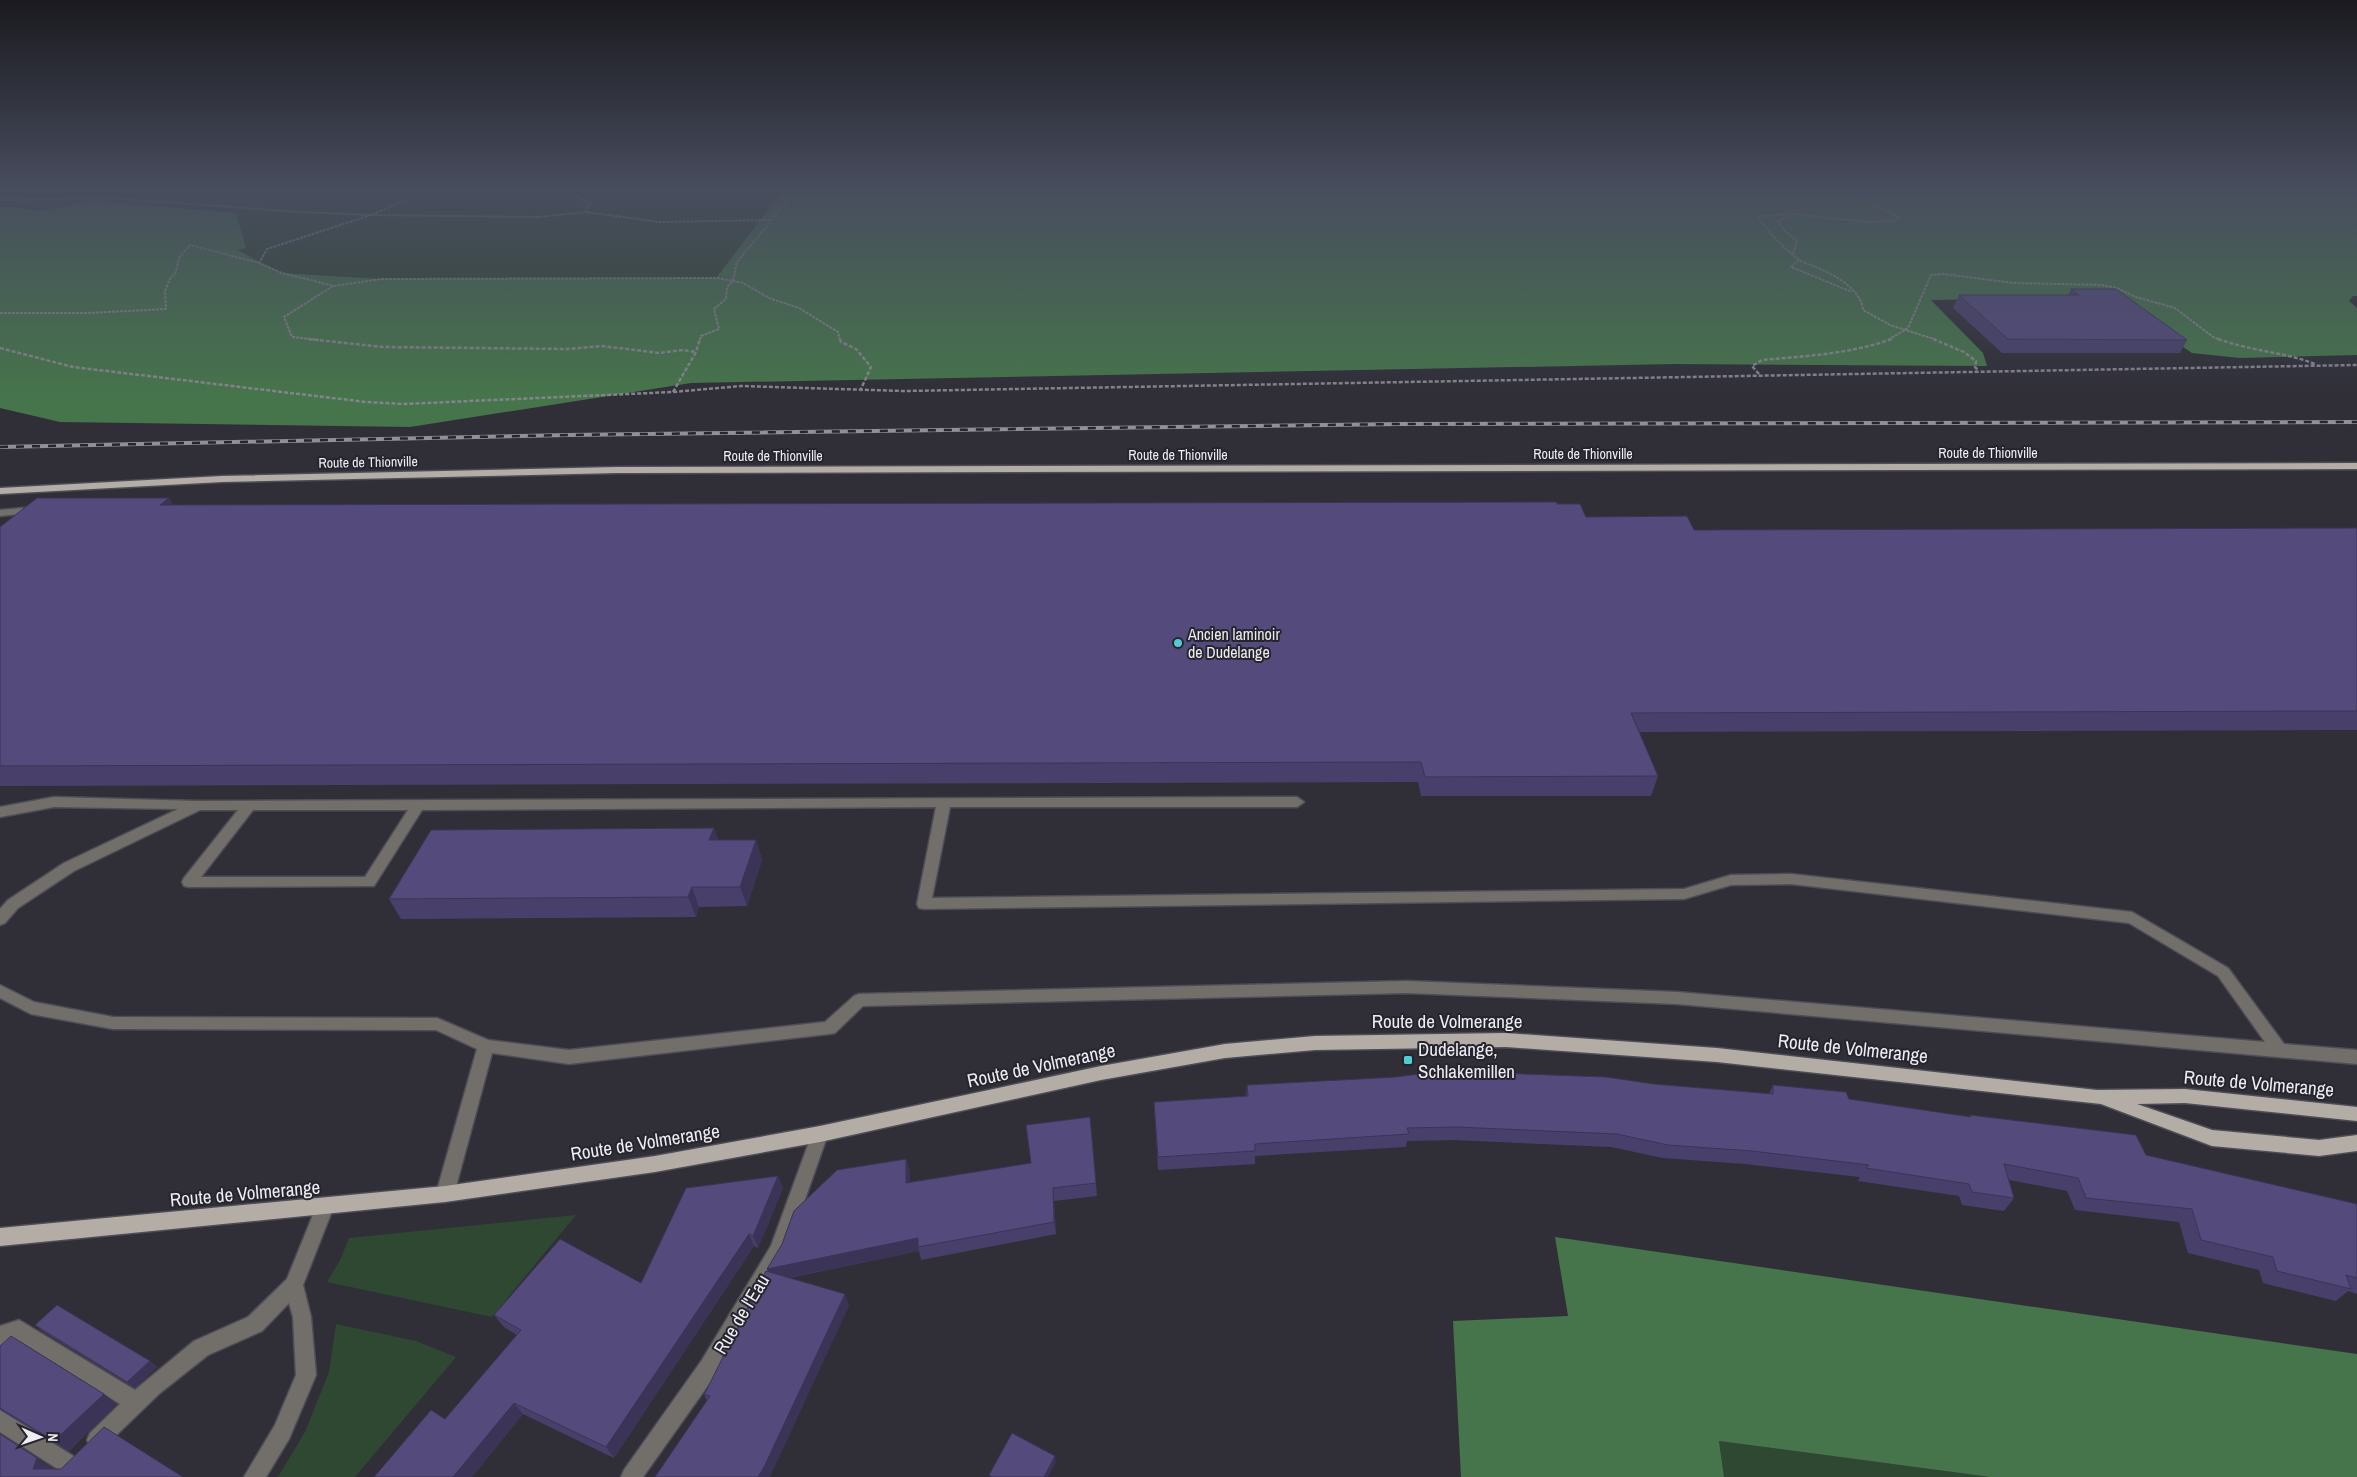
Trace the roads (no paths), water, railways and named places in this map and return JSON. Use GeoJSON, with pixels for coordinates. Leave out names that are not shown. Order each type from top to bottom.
{"type":"FeatureCollection","features":[{"type":"Feature","properties":{"kind":"main road","name":"Route de Thionville"},"geometry":{"type":"LineString","coordinates":[[0,491],[222,479],[617,470],[2357,466]]}},
{"type":"Feature","properties":{"kind":"main road","name":"Route de Volmerange"},"geometry":{"type":"LineString","coordinates":[[0,1237],[445,1194],[655,1164],[820,1134],[1101,1073],[1225,1051],[1315,1043],[1506,1040],[1717,1054],[2097,1096],[2185,1096],[2357,1114]]}},
{"type":"Feature","properties":{"kind":"main road","name":"Route de Volmerange"},"geometry":{"type":"LineString","coordinates":[[2097,1096],[2212,1138],[2319,1148],[2357,1143]]}},
{"type":"Feature","properties":{"kind":"street"},"geometry":{"type":"LineString","coordinates":[[0,513],[44,509]]}},
{"type":"Feature","properties":{"kind":"street"},"geometry":{"type":"LineString","coordinates":[[0,812],[54,802],[198,805],[418,805],[1297,802]]}},
{"type":"Feature","properties":{"kind":"street"},"geometry":{"type":"LineString","coordinates":[[944,802],[924,904],[1684,894],[1731,880],[1791,879],[2132,918],[2223,972],[2279,1049]]}},
{"type":"Feature","properties":{"kind":"street"},"geometry":{"type":"LineString","coordinates":[[0,918],[13,904],[68,866],[198,805]]}},
{"type":"Feature","properties":{"kind":"street"},"geometry":{"type":"LineString","coordinates":[[249,805],[189,882],[369,882],[418,805]]}},
{"type":"Feature","properties":{"kind":"street"},"geometry":{"type":"LineString","coordinates":[[0,991],[31,1008],[113,1023],[437,1024],[486,1046],[569,1057],[829,1028],[859,1000],[1407,987],[1676,998],[2357,1056]]}},
{"type":"Feature","properties":{"kind":"street"},"geometry":{"type":"LineString","coordinates":[[445,1194],[486,1046]]}},
{"type":"Feature","properties":{"kind":"street","name":"Rue de l'Eau"},"geometry":{"type":"LineString","coordinates":[[631,1477],[709,1367],[779,1250],[820,1134]]}},
{"type":"Feature","properties":{"kind":"street"},"geometry":{"type":"LineString","coordinates":[[0,1420],[65,1471],[136,1402],[202,1348],[255,1324],[294,1286],[326,1206]]}},
{"type":"Feature","properties":{"kind":"street"},"geometry":{"type":"LineString","coordinates":[[254,1477],[282,1432],[306,1375],[302,1317],[294,1286]]}},
{"type":"Feature","properties":{"kind":"street"},"geometry":{"type":"LineString","coordinates":[[0,1336],[19,1330],[136,1402]]}},
{"type":"Feature","properties":{"kind":"railway"},"geometry":{"type":"LineString","coordinates":[[0,447],[568,435],[1401,424],[2357,422]]}},
{"type":"Feature","properties":{"kind":"place","name":"Ancien laminoir de Dudelange"},"geometry":{"type":"Point","coordinates":[1178,643]}},
{"type":"Feature","properties":{"kind":"place","name":"Dudelange, Schlakemillen"},"geometry":{"type":"Point","coordinates":[1408,1060]}}]}
